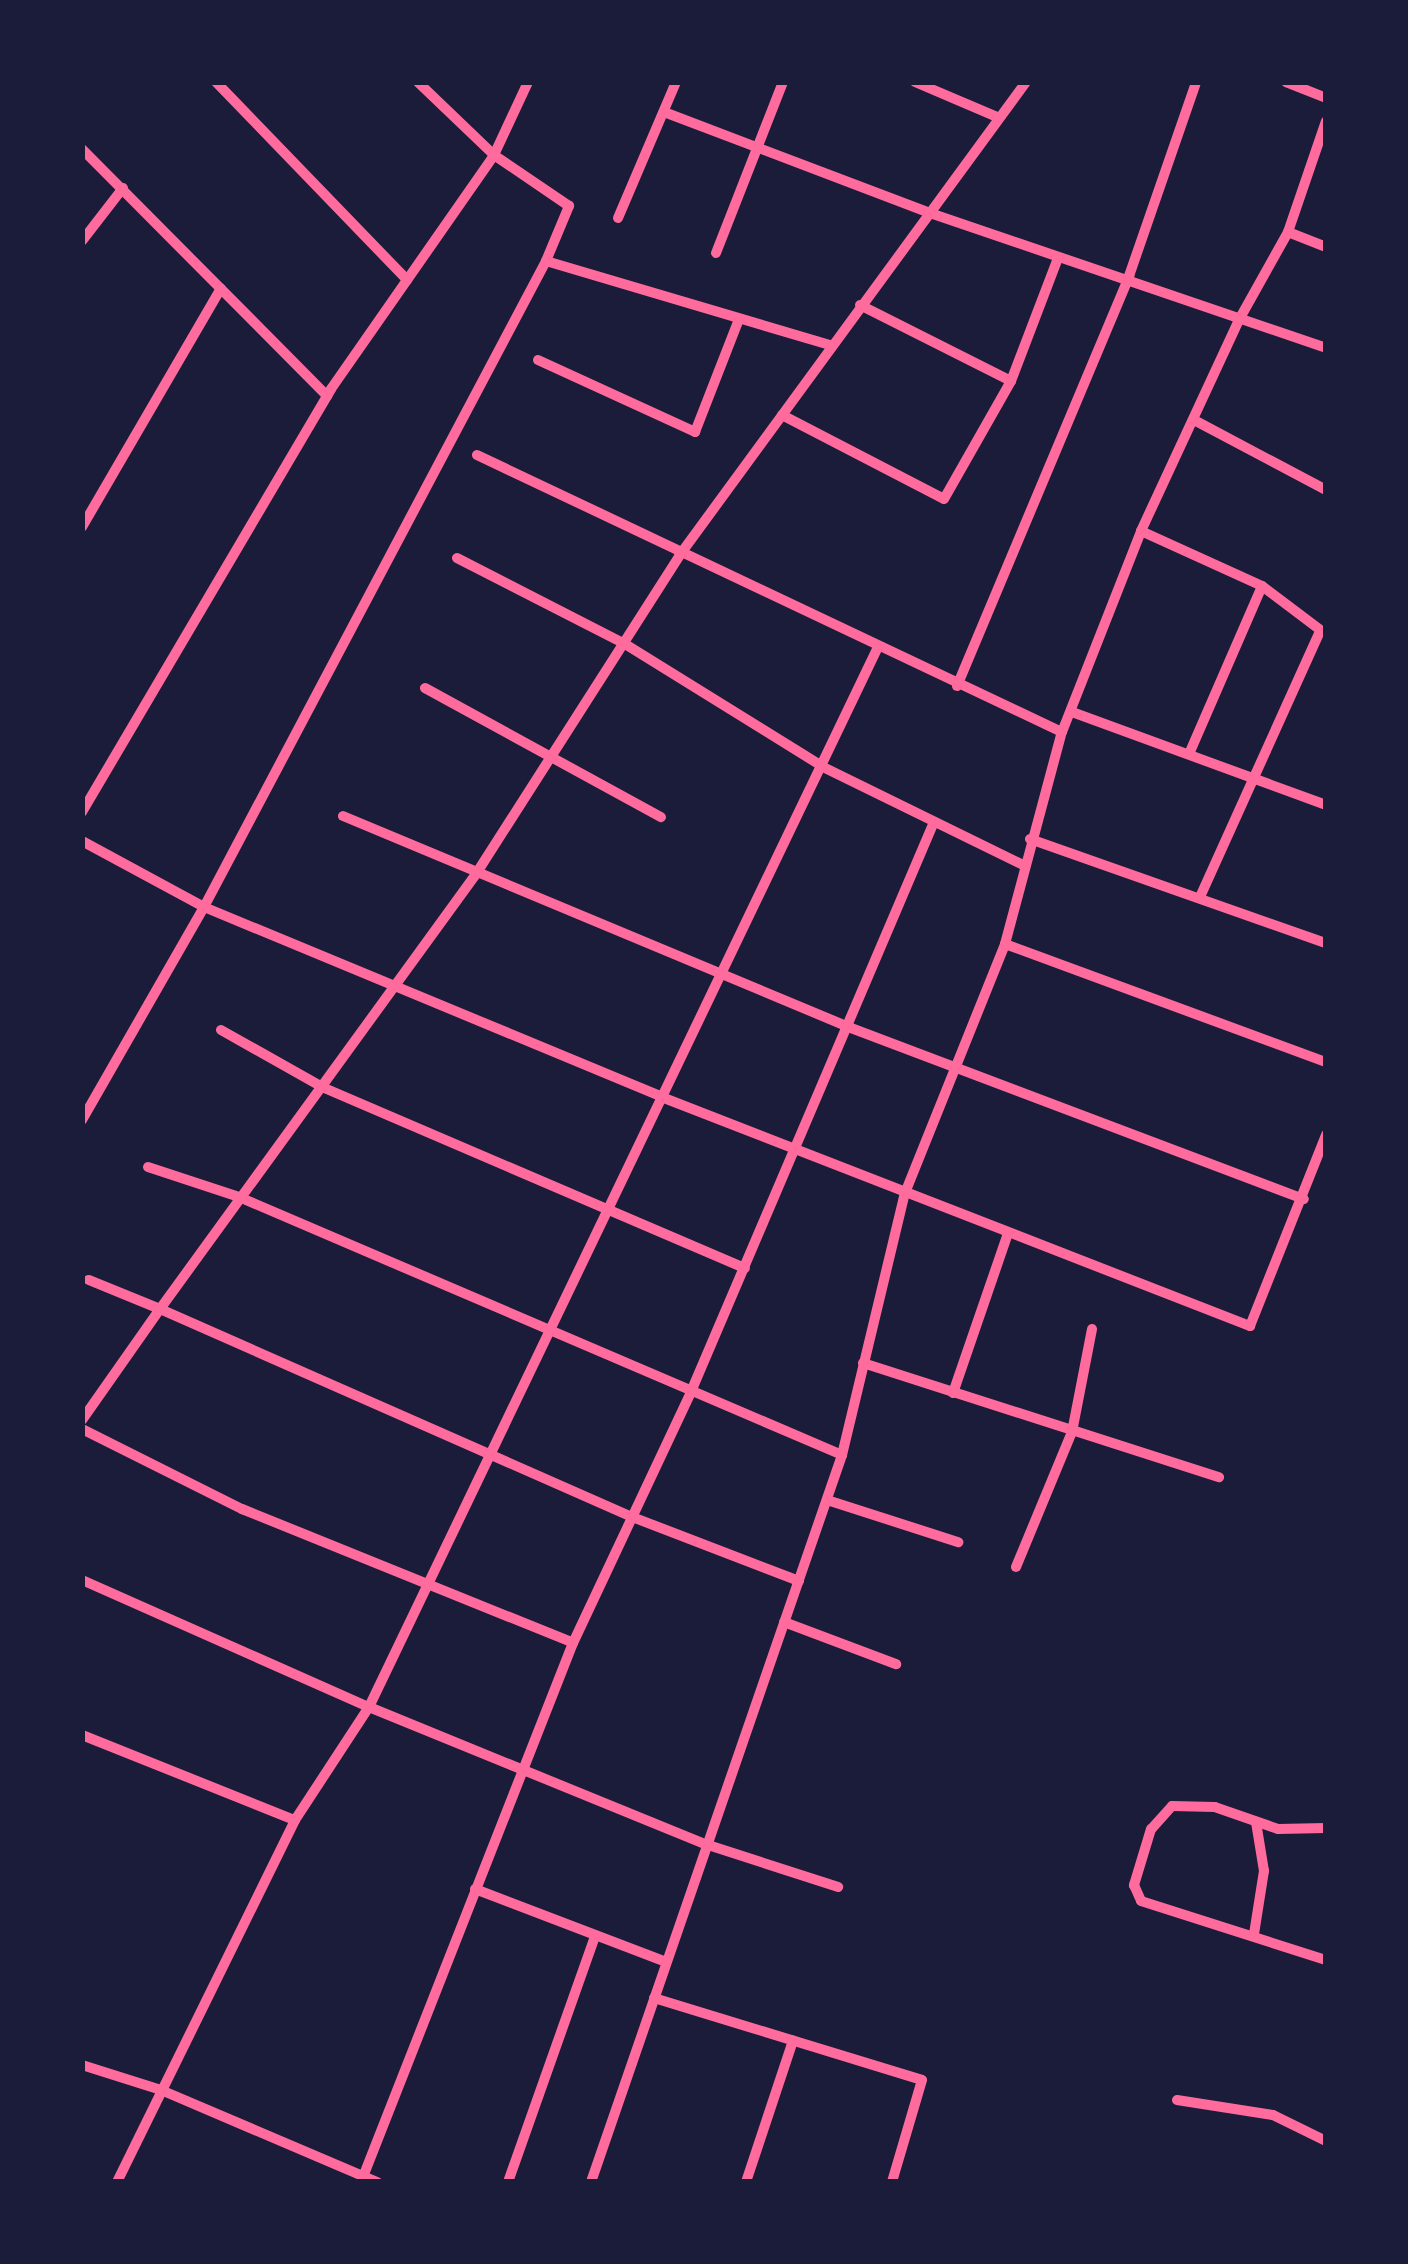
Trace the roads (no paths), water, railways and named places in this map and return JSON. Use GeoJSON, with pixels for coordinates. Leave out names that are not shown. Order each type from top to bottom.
{"type":"FeatureCollection","features":[{"type":"Feature","properties":{"kind":"street"},"geometry":{"type":"LineString","coordinates":[[216,82],[406,280]]}},
{"type":"Feature","properties":{"kind":"street"},"geometry":{"type":"LineString","coordinates":[[82,1120],[204,906],[546,261],[568,206],[494,155],[418,82]]}},
{"type":"Feature","properties":{"kind":"street"},"geometry":{"type":"LineString","coordinates":[[82,812],[327,396],[494,155],[528,82]]}},
{"type":"Feature","properties":{"kind":"street"},"geometry":{"type":"LineString","coordinates":[[618,218],[676,82]]}},
{"type":"Feature","properties":{"kind":"street"},"geometry":{"type":"LineString","coordinates":[[716,253],[782,82]]}},
{"type":"Feature","properties":{"kind":"street"},"geometry":{"type":"LineString","coordinates":[[915,82],[997,117]]}},
{"type":"Feature","properties":{"kind":"street"},"geometry":{"type":"LineString","coordinates":[[82,1420],[239,1197],[476,874],[554,761],[679,556],[927,212],[1026,82]]}},
{"type":"Feature","properties":{"kind":"street"},"geometry":{"type":"LineString","coordinates":[[957,686],[1129,276],[1196,82]]}},
{"type":"Feature","properties":{"kind":"street"},"geometry":{"type":"LineString","coordinates":[[1286,82],[1326,98]]}},
{"type":"Feature","properties":{"kind":"street"},"geometry":{"type":"LineString","coordinates":[[664,112],[927,212],[1058,258],[1129,276],[1326,348]]}},
{"type":"Feature","properties":{"kind":"street"},"geometry":{"type":"LineString","coordinates":[[592,2182],[842,1455],[905,1193],[1005,944],[1030,839],[1062,732],[1141,531],[1240,318],[1288,232],[1326,121]]}},
{"type":"Feature","properties":{"kind":"street"},"geometry":{"type":"LineString","coordinates":[[82,149],[327,396]]}},
{"type":"Feature","properties":{"kind":"street"},"geometry":{"type":"LineString","coordinates":[[82,241],[123,188]]}},
{"type":"Feature","properties":{"kind":"street"},"geometry":{"type":"LineString","coordinates":[[1288,232],[1326,247]]}},
{"type":"Feature","properties":{"kind":"street"},"geometry":{"type":"LineString","coordinates":[[782,415],[944,499],[1011,381],[1058,258]]}},
{"type":"Feature","properties":{"kind":"street"},"geometry":{"type":"LineString","coordinates":[[546,261],[830,345]]}},
{"type":"Feature","properties":{"kind":"street"},"geometry":{"type":"LineString","coordinates":[[82,526],[222,288]]}},
{"type":"Feature","properties":{"kind":"street"},"geometry":{"type":"LineString","coordinates":[[860,305],[1011,381]]}},
{"type":"Feature","properties":{"kind":"street"},"geometry":{"type":"LineString","coordinates":[[538,360],[696,432],[739,319]]}},
{"type":"Feature","properties":{"kind":"street"},"geometry":{"type":"LineString","coordinates":[[1194,420],[1326,490]]}},
{"type":"Feature","properties":{"kind":"street"},"geometry":{"type":"LineString","coordinates":[[477,455],[679,556],[1062,732]]}},
{"type":"Feature","properties":{"kind":"street"},"geometry":{"type":"LineString","coordinates":[[1141,531],[1262,586],[1323,632],[1200,897]]}},
{"type":"Feature","properties":{"kind":"street"},"geometry":{"type":"LineString","coordinates":[[457,558],[625,644],[823,767],[1024,866]]}},
{"type":"Feature","properties":{"kind":"street"},"geometry":{"type":"LineString","coordinates":[[1188,754],[1262,586]]}},
{"type":"Feature","properties":{"kind":"street"},"geometry":{"type":"LineString","coordinates":[[117,2182],[295,1820],[370,1707],[547,1327],[664,1098],[877,649]]}},
{"type":"Feature","properties":{"kind":"street"},"geometry":{"type":"LineString","coordinates":[[426,688],[661,817]]}},
{"type":"Feature","properties":{"kind":"street"},"geometry":{"type":"LineString","coordinates":[[1072,712],[1326,804]]}},
{"type":"Feature","properties":{"kind":"street"},"geometry":{"type":"LineString","coordinates":[[343,816],[851,1028],[1304,1199]]}},
{"type":"Feature","properties":{"kind":"street"},"geometry":{"type":"LineString","coordinates":[[362,2178],[573,1644],[690,1394],[791,1149],[851,1028],[934,822]]}},
{"type":"Feature","properties":{"kind":"street"},"geometry":{"type":"LineString","coordinates":[[1030,839],[1326,943]]}},
{"type":"Feature","properties":{"kind":"street"},"geometry":{"type":"LineString","coordinates":[[82,841],[204,906],[664,1098],[1250,1326],[1304,1199],[1326,1135]]}},
{"type":"Feature","properties":{"kind":"street"},"geometry":{"type":"LineString","coordinates":[[1005,944],[1326,1062]]}},
{"type":"Feature","properties":{"kind":"street"},"geometry":{"type":"LineString","coordinates":[[222,1030],[322,1087],[604,1213],[745,1268]]}},
{"type":"Feature","properties":{"kind":"street"},"geometry":{"type":"LineString","coordinates":[[148,1166],[239,1197],[547,1327],[690,1394],[842,1455]]}},
{"type":"Feature","properties":{"kind":"street"},"geometry":{"type":"LineString","coordinates":[[953,1393],[1008,1232]]}},
{"type":"Feature","properties":{"kind":"street"},"geometry":{"type":"LineString","coordinates":[[89,1280],[489,1451],[632,1518],[799,1580]]}},
{"type":"Feature","properties":{"kind":"street"},"geometry":{"type":"LineString","coordinates":[[1016,1567],[1072,1432],[1092,1329]]}},
{"type":"Feature","properties":{"kind":"street"},"geometry":{"type":"LineString","coordinates":[[863,1363],[1219,1477]]}},
{"type":"Feature","properties":{"kind":"street"},"geometry":{"type":"LineString","coordinates":[[82,1429],[242,1509],[425,1588],[573,1644]]}},
{"type":"Feature","properties":{"kind":"street"},"geometry":{"type":"LineString","coordinates":[[827,1500],[958,1542]]}},
{"type":"Feature","properties":{"kind":"street"},"geometry":{"type":"LineString","coordinates":[[82,1580],[370,1707],[523,1765],[706,1844],[838,1887]]}},
{"type":"Feature","properties":{"kind":"street"},"geometry":{"type":"LineString","coordinates":[[784,1622],[896,1664]]}},
{"type":"Feature","properties":{"kind":"street"},"geometry":{"type":"LineString","coordinates":[[82,1736],[295,1820]]}},
{"type":"Feature","properties":{"kind":"street"},"geometry":{"type":"LineString","coordinates":[[1326,1828],[1278,1829],[1215,1807],[1172,1806],[1151,1829],[1134,1885],[1141,1901],[1326,1960]]}},
{"type":"Feature","properties":{"kind":"street"},"geometry":{"type":"LineString","coordinates":[[1254,1934],[1264,1872],[1256,1822]]}},
{"type":"Feature","properties":{"kind":"street"},"geometry":{"type":"LineString","coordinates":[[475,1889],[594,1939],[666,1962]]}},
{"type":"Feature","properties":{"kind":"street"},"geometry":{"type":"LineString","coordinates":[[508,2182],[594,1939]]}},
{"type":"Feature","properties":{"kind":"street"},"geometry":{"type":"LineString","coordinates":[[654,1998],[922,2080],[892,2182]]}},
{"type":"Feature","properties":{"kind":"street"},"geometry":{"type":"LineString","coordinates":[[746,2182],[793,2040]]}},
{"type":"Feature","properties":{"kind":"street"},"geometry":{"type":"LineString","coordinates":[[82,2065],[162,2090],[377,2182]]}},
{"type":"Feature","properties":{"kind":"street"},"geometry":{"type":"LineString","coordinates":[[1177,2100],[1274,2114],[1326,2141]]}}]}
